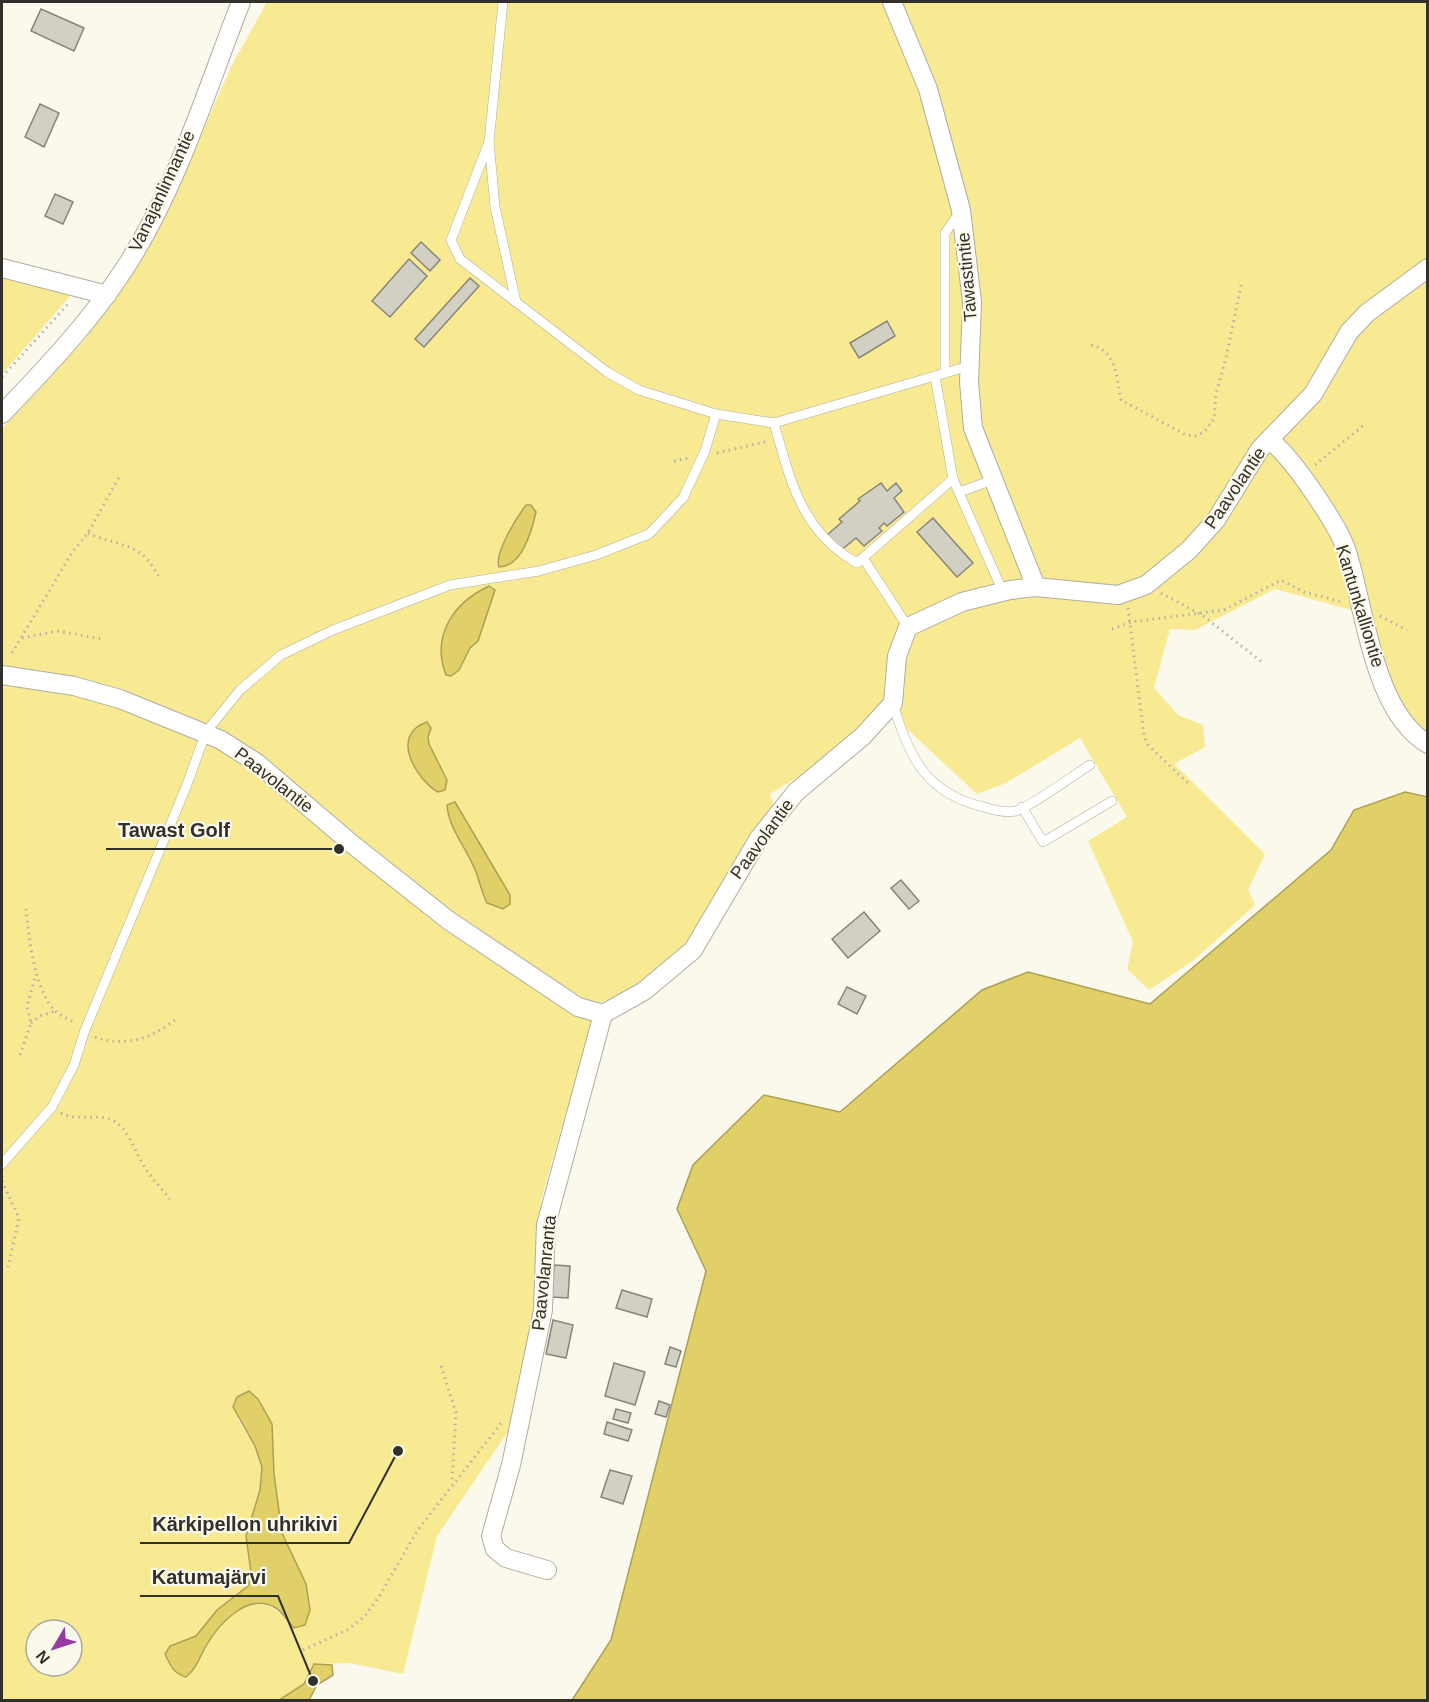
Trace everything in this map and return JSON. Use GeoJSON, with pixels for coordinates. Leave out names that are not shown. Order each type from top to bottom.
{"type":"FeatureCollection","features":[{"type":"Feature","properties":{"kind":"street","name":"Vanajanlinnantie"},"geometry":{"type":"LineString","coordinates":[[2,414],[61,352],[107,295],[147,232],[241,2]]}},
{"type":"Feature","properties":{"kind":"street","name":"Tawastintie"},"geometry":{"type":"LineString","coordinates":[[892,2],[928,89],[961,210],[972,302],[969,366],[973,428],[1036,587]]}},
{"type":"Feature","properties":{"kind":"street"},"geometry":{"type":"LineString","coordinates":[[2,268],[107,295]]}},
{"type":"Feature","properties":{"kind":"street","name":"Paavolantie"},"geometry":{"type":"LineString","coordinates":[[908,627],[962,602],[1003,592],[1036,587],[1118,595],[1146,585],[1189,550],[1216,520],[1260,449],[1313,394],[1349,332],[1367,313],[1428,268]]}},
{"type":"Feature","properties":{"kind":"street","name":"Kantunkalliontie"},"geometry":{"type":"LineString","coordinates":[[1269,440],[1282,449],[1302,476],[1347,550],[1360,606],[1384,685],[1396,713],[1412,732],[1428,744]]}},
{"type":"Feature","properties":{"kind":"street"},"geometry":{"type":"LineString","coordinates":[[893,703],[897,656],[908,627]]}},
{"type":"Feature","properties":{"kind":"street","name":"Paavolantie"},"geometry":{"type":"LineString","coordinates":[[2,675],[74,686],[120,699],[206,732],[257,763],[448,920],[578,1007],[603,1014],[644,991],[693,950],[725,891],[796,792],[856,742],[893,703]]}},
{"type":"Feature","properties":{"kind":"street","name":"Paavolanranta"},"geometry":{"type":"LineString","coordinates":[[547,1570],[507,1558],[495,1549],[491,1536],[511,1465],[543,1310],[546,1225],[603,1014]]}},
{"type":"Feature","properties":{"kind":"lane"},"geometry":{"type":"LineString","coordinates":[[503,2],[489,142],[495,207],[516,303]]}},
{"type":"Feature","properties":{"kind":"lane"},"geometry":{"type":"LineString","coordinates":[[489,142],[451,240],[460,259],[607,372],[639,390],[716,414],[774,423],[969,366]]}},
{"type":"Feature","properties":{"kind":"lane"},"geometry":{"type":"LineString","coordinates":[[945,373],[945,233],[961,210]]}},
{"type":"Feature","properties":{"kind":"lane"},"geometry":{"type":"LineString","coordinates":[[935,376],[953,479],[1003,592]]}},
{"type":"Feature","properties":{"kind":"lane"},"geometry":{"type":"LineString","coordinates":[[2,1164],[52,1107],[74,1065],[85,1030],[186,788],[206,732],[240,690],[281,655],[333,630],[450,585],[539,571],[596,555],[649,534],[683,498],[702,456],[716,414]]}},
{"type":"Feature","properties":{"kind":"lane"},"geometry":{"type":"LineString","coordinates":[[774,423],[796,497],[808,518],[840,554],[857,563],[953,479]]}},
{"type":"Feature","properties":{"kind":"lane"},"geometry":{"type":"LineString","coordinates":[[959,492],[993,480]]}},
{"type":"Feature","properties":{"kind":"lane"},"geometry":{"type":"LineString","coordinates":[[863,558],[908,627]]}},
{"type":"Feature","properties":{"kind":"lane"},"geometry":{"type":"LineString","coordinates":[[893,703],[902,734],[917,764],[930,782],[963,802],[998,811],[1016,811],[1090,765]]}},
{"type":"Feature","properties":{"kind":"lane"},"geometry":{"type":"LineString","coordinates":[[1022,807],[1043,842],[1112,801]]}},
{"type":"Feature","properties":{"kind":"path"},"geometry":{"type":"LineString","coordinates":[[1091,345],[1103,348],[1112,359],[1121,400],[1186,435],[1196,436],[1210,427],[1214,419],[1216,394],[1227,358],[1242,281]]}},
{"type":"Feature","properties":{"kind":"path"},"geometry":{"type":"LineString","coordinates":[[2,377],[81,288]]}},
{"type":"Feature","properties":{"kind":"path"},"geometry":{"type":"LineString","coordinates":[[1302,476],[1364,425]]}},
{"type":"Feature","properties":{"kind":"path"},"geometry":{"type":"LineString","coordinates":[[674,461],[767,442],[777,436]]}},
{"type":"Feature","properties":{"kind":"path"},"geometry":{"type":"LineString","coordinates":[[12,653],[73,551],[88,533],[119,477]]}},
{"type":"Feature","properties":{"kind":"path"},"geometry":{"type":"LineString","coordinates":[[88,533],[106,542],[127,546],[145,557],[159,577]]}},
{"type":"Feature","properties":{"kind":"path"},"geometry":{"type":"LineString","coordinates":[[1112,629],[1131,622],[1202,615],[1224,610],[1281,580],[1304,592],[1360,606],[1407,630]]}},
{"type":"Feature","properties":{"kind":"path"},"geometry":{"type":"LineString","coordinates":[[1146,585],[1202,615],[1263,663]]}},
{"type":"Feature","properties":{"kind":"path"},"geometry":{"type":"LineString","coordinates":[[1118,595],[1128,608],[1131,622],[1144,736],[1148,745],[1190,785]]}},
{"type":"Feature","properties":{"kind":"path"},"geometry":{"type":"LineString","coordinates":[[21,638],[57,631],[103,639]]}},
{"type":"Feature","properties":{"kind":"path"},"geometry":{"type":"LineString","coordinates":[[26,909],[36,973],[42,990],[56,1011],[91,1036],[107,1042],[154,1036],[176,1019]]}},
{"type":"Feature","properties":{"kind":"path"},"geometry":{"type":"LineString","coordinates":[[31,1023],[27,1006],[36,973]]}},
{"type":"Feature","properties":{"kind":"path"},"geometry":{"type":"LineString","coordinates":[[20,1054],[31,1023],[39,1016],[56,1011]]}},
{"type":"Feature","properties":{"kind":"path"},"geometry":{"type":"LineString","coordinates":[[52,1107],[74,1118],[92,1116],[114,1121],[130,1140],[155,1182],[170,1199]]}},
{"type":"Feature","properties":{"kind":"path"},"geometry":{"type":"LineString","coordinates":[[2,1181],[19,1218],[8,1267]]}},
{"type":"Feature","properties":{"kind":"path"},"geometry":{"type":"LineString","coordinates":[[441,1366],[456,1413],[452,1483]]}},
{"type":"Feature","properties":{"kind":"path"},"geometry":{"type":"LineString","coordinates":[[303,1650],[347,1630],[364,1617],[379,1597],[417,1531],[452,1483],[504,1419]]}},
{"type":"Feature","properties":{"kind":"shaded area"},"geometry":{"type":"Polygon","coordinates":[[[267,2],[1427,2],[1427,739],[1400,714],[1362,613],[1275,589],[1195,630],[1170,629],[1154,688],[1178,715],[1203,725],[1205,747],[1174,764],[1265,854],[1248,890],[1255,905],[1194,960],[1149,990],[1127,969],[1133,942],[1088,841],[1127,817],[1080,738],[1006,783],[977,794],[882,706],[856,742],[770,794],[774,808],[679,953],[635,988],[597,1004],[541,1200],[535,1326],[513,1424],[437,1536],[403,1674],[350,1663],[314,1664],[304,1684],[279,1700],[2,1700],[2,429],[85,339],[134,271],[169,206],[232,65],[267,2]],[[237,1418],[255,1446],[262,1467],[260,1490],[246,1536],[251,1573],[248,1586],[217,1610],[196,1636],[170,1646],[195,1669],[219,1628],[230,1617],[242,1608],[255,1604],[269,1606],[283,1616],[306,1584],[282,1533],[274,1474],[272,1424],[237,1418]]]}},
{"type":"Feature","properties":{"kind":"shaded area"},"geometry":{"type":"Polygon","coordinates":[[[2,278],[71,295],[2,374],[2,278]]]}},
{"type":"Feature","properties":{"kind":"shaded area"},"geometry":{"type":"Polygon","coordinates":[[[526,505],[531,505],[536,512],[529,537],[514,561],[499,567],[498,561],[503,544],[526,505]]]}},
{"type":"Feature","properties":{"kind":"shaded area"},"geometry":{"type":"Polygon","coordinates":[[[489,586],[495,590],[478,641],[470,648],[459,670],[451,676],[446,675],[441,647],[448,622],[465,602],[489,586]]]}},
{"type":"Feature","properties":{"kind":"shaded area"},"geometry":{"type":"Polygon","coordinates":[[[427,722],[431,728],[428,737],[429,744],[447,780],[445,790],[438,792],[415,768],[408,746],[410,737],[416,728],[427,722]]]}},
{"type":"Feature","properties":{"kind":"shaded area"},"geometry":{"type":"Polygon","coordinates":[[[1405,792],[1428,797],[1427,1700],[572,1700],[611,1640],[706,1271],[677,1209],[693,1165],[764,1095],[840,1112],[982,990],[1028,972],[1150,1004],[1331,850],[1354,810],[1405,792]]]}},
{"type":"Feature","properties":{"kind":"shaded area"},"geometry":{"type":"Polygon","coordinates":[[[455,802],[510,895],[510,904],[503,909],[487,903],[485,899],[476,872],[448,814],[447,805],[455,802]]]}},
{"type":"Feature","properties":{"kind":"shaded area"},"geometry":{"type":"Polygon","coordinates":[[[249,1391],[258,1399],[272,1424],[274,1474],[282,1533],[306,1584],[310,1610],[305,1625],[294,1628],[274,1607],[254,1604],[244,1607],[234,1613],[218,1629],[186,1677],[175,1671],[169,1662],[165,1654],[170,1646],[196,1636],[217,1610],[248,1586],[251,1573],[246,1536],[260,1490],[262,1467],[255,1446],[233,1407],[237,1397],[249,1391]]]}},
{"type":"Feature","properties":{"kind":"shaded area"},"geometry":{"type":"Polygon","coordinates":[[[314,1664],[332,1665],[333,1675],[317,1685],[309,1700],[279,1700],[304,1684],[314,1664]]]}},
{"type":"Feature","properties":{"kind":"building"},"geometry":{"type":"Polygon","coordinates":[[[41,9],[84,28],[74,51],[31,31],[41,9]]]}},
{"type":"Feature","properties":{"kind":"building"},"geometry":{"type":"Polygon","coordinates":[[[40,104],[59,113],[44,147],[25,137],[40,104]]]}},
{"type":"Feature","properties":{"kind":"building"},"geometry":{"type":"Polygon","coordinates":[[[55,194],[73,202],[63,224],[45,216],[55,194]]]}},
{"type":"Feature","properties":{"kind":"building"},"geometry":{"type":"Polygon","coordinates":[[[421,242],[440,260],[430,271],[411,253],[421,242]]]}},
{"type":"Feature","properties":{"kind":"building"},"geometry":{"type":"Polygon","coordinates":[[[409,259],[427,276],[390,317],[372,301],[409,259]]]}},
{"type":"Feature","properties":{"kind":"building"},"geometry":{"type":"Polygon","coordinates":[[[470,278],[479,286],[424,347],[415,339],[470,278]]]}},
{"type":"Feature","properties":{"kind":"building"},"geometry":{"type":"Polygon","coordinates":[[[887,321],[895,336],[859,358],[850,343],[887,321]]]}},
{"type":"Feature","properties":{"kind":"building"},"geometry":{"type":"Polygon","coordinates":[[[881,483],[887,491],[896,483],[902,491],[894,498],[904,512],[887,526],[884,523],[879,528],[882,531],[864,546],[856,538],[840,551],[827,535],[842,522],[839,519],[860,501],[858,499],[881,483]]]}},
{"type":"Feature","properties":{"kind":"building"},"geometry":{"type":"Polygon","coordinates":[[[933,518],[973,563],[957,577],[917,532],[933,518]]]}},
{"type":"Feature","properties":{"kind":"building"},"geometry":{"type":"Polygon","coordinates":[[[901,880],[919,901],[909,909],[891,888],[901,880]]]}},
{"type":"Feature","properties":{"kind":"building"},"geometry":{"type":"Polygon","coordinates":[[[864,912],[880,931],[848,958],[832,939],[864,912]]]}},
{"type":"Feature","properties":{"kind":"building"},"geometry":{"type":"Polygon","coordinates":[[[847,987],[866,996],[857,1014],[838,1004],[847,987]]]}},
{"type":"Feature","properties":{"kind":"building"},"geometry":{"type":"Polygon","coordinates":[[[554,1265],[570,1266],[568,1298],[552,1297],[554,1265]]]}},
{"type":"Feature","properties":{"kind":"building"},"geometry":{"type":"Polygon","coordinates":[[[622,1290],[652,1299],[647,1317],[616,1308],[622,1290]]]}},
{"type":"Feature","properties":{"kind":"building"},"geometry":{"type":"Polygon","coordinates":[[[553,1320],[573,1325],[566,1358],[546,1354],[553,1320]]]}},
{"type":"Feature","properties":{"kind":"building"},"geometry":{"type":"Polygon","coordinates":[[[670,1347],[681,1351],[676,1367],[665,1364],[670,1347]]]}},
{"type":"Feature","properties":{"kind":"building"},"geometry":{"type":"Polygon","coordinates":[[[614,1363],[645,1372],[635,1405],[605,1396],[614,1363]]]}},
{"type":"Feature","properties":{"kind":"building"},"geometry":{"type":"Polygon","coordinates":[[[659,1401],[670,1405],[666,1417],[655,1414],[659,1401]]]}},
{"type":"Feature","properties":{"kind":"building"},"geometry":{"type":"Polygon","coordinates":[[[616,1409],[631,1413],[628,1423],[613,1419],[616,1409]]]}},
{"type":"Feature","properties":{"kind":"building"},"geometry":{"type":"Polygon","coordinates":[[[607,1422],[632,1430],[628,1441],[604,1434],[607,1422]]]}},
{"type":"Feature","properties":{"kind":"building"},"geometry":{"type":"Polygon","coordinates":[[[610,1470],[632,1476],[623,1504],[601,1497],[610,1470]]]}},
{"type":"Feature","properties":{"kind":"place","name":"Tawast Golf"},"geometry":{"type":"Point","coordinates":[339,849]}},
{"type":"Feature","properties":{"kind":"place","name":"Kärkipellon uhrikivi"},"geometry":{"type":"Point","coordinates":[398,1451]}},
{"type":"Feature","properties":{"kind":"place","name":"Katumajärvi"},"geometry":{"type":"Point","coordinates":[313,1681]}}]}
